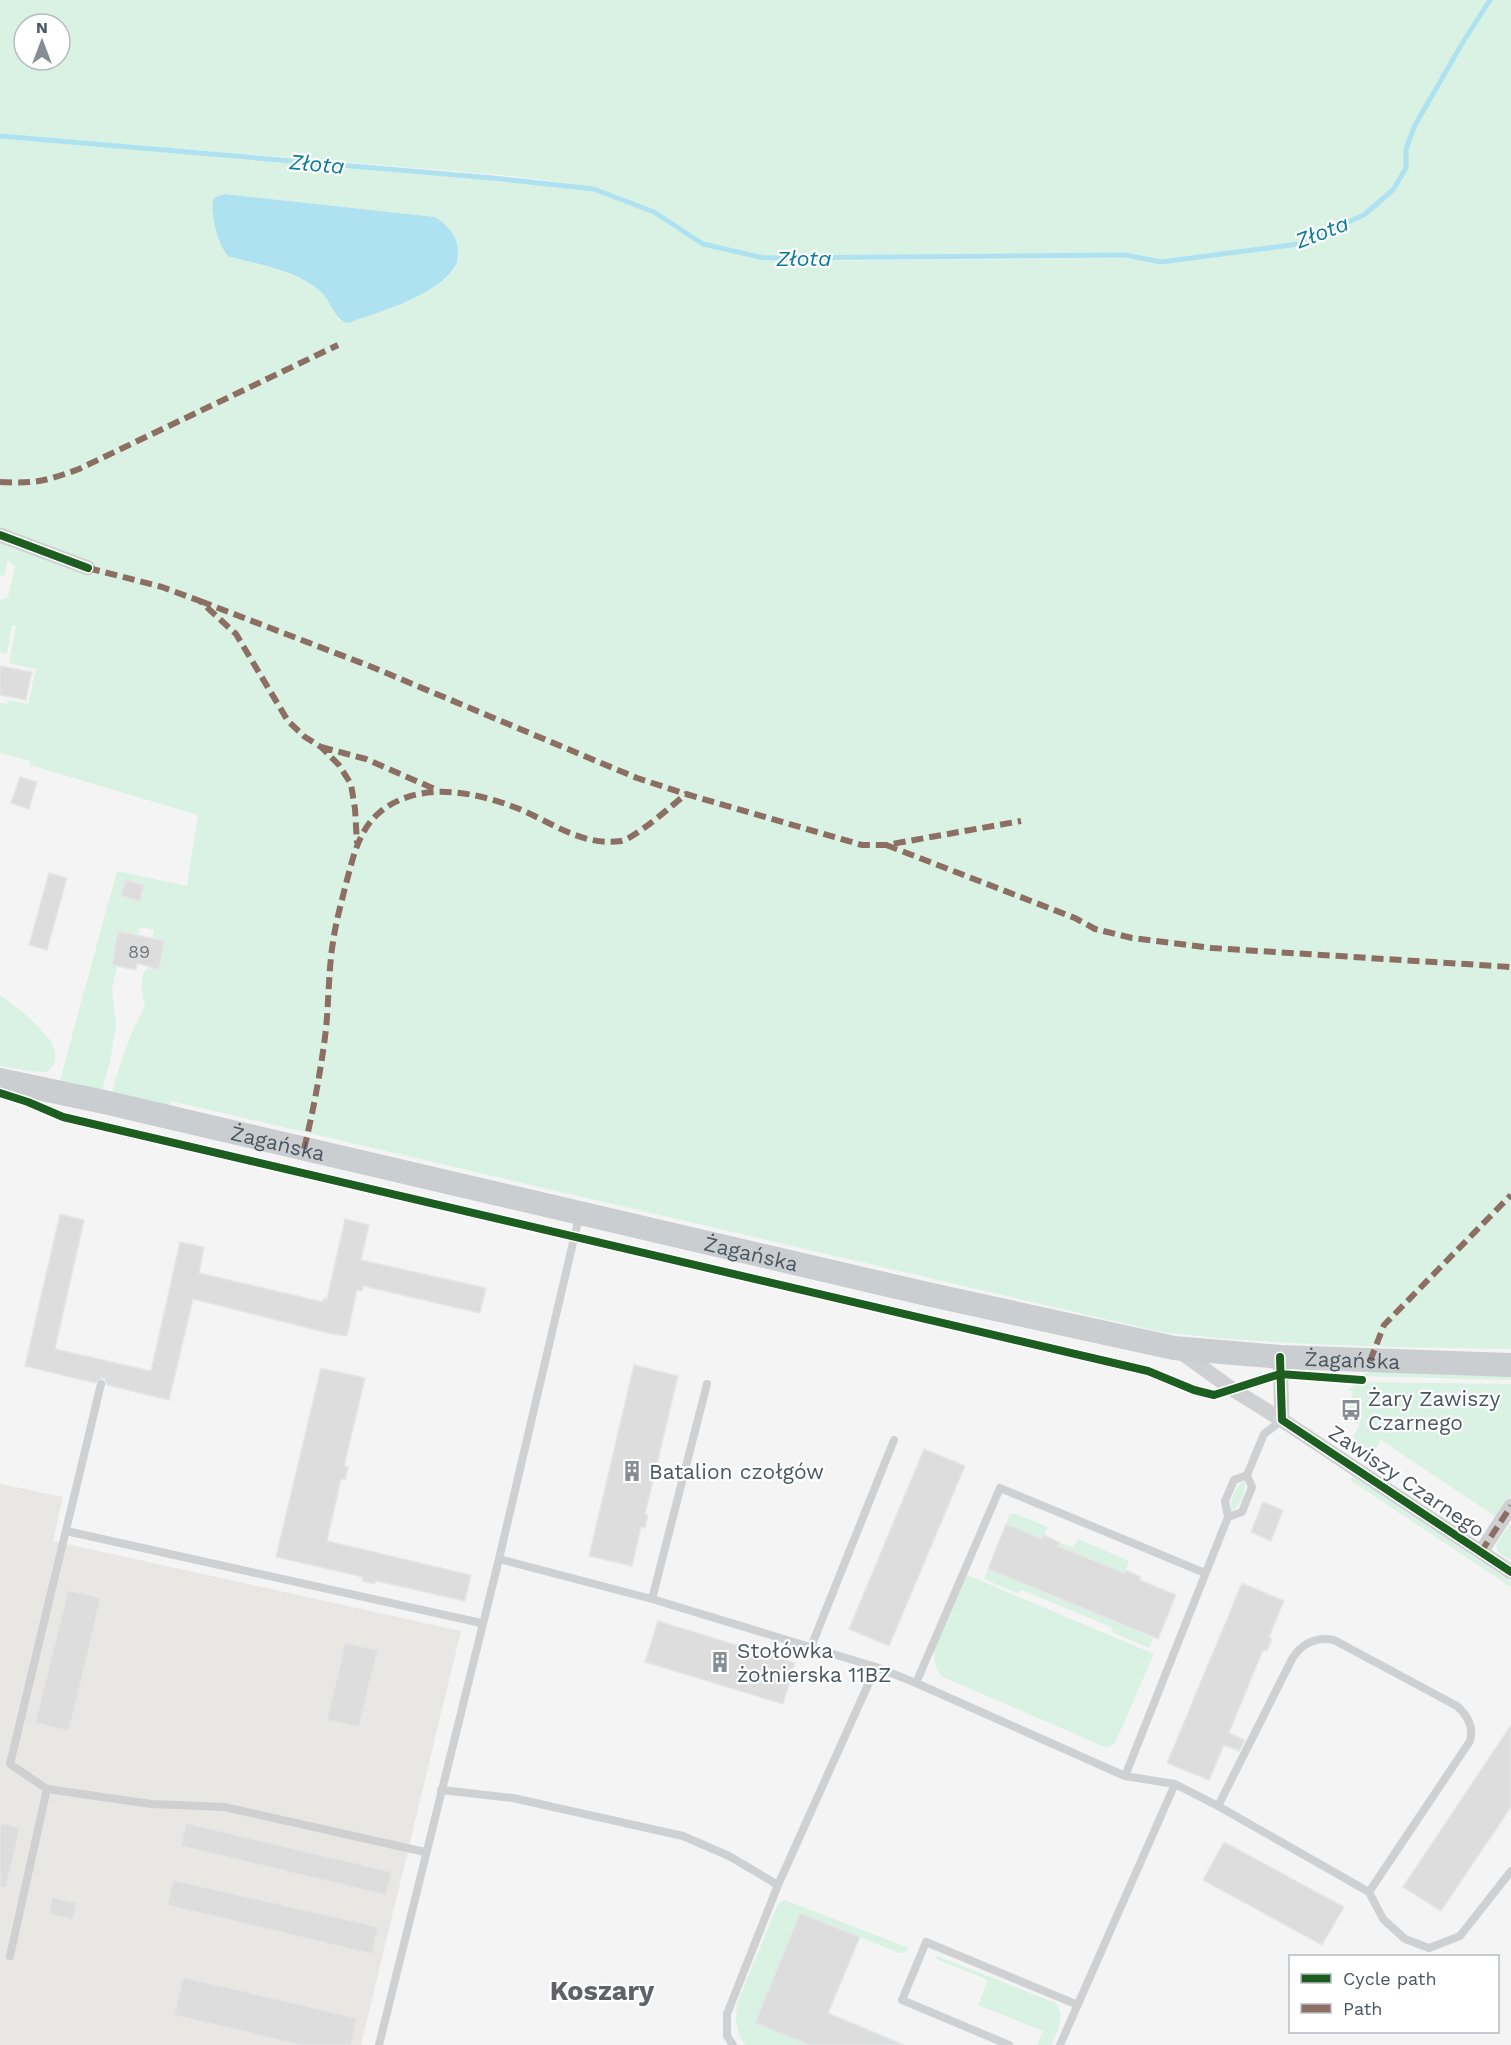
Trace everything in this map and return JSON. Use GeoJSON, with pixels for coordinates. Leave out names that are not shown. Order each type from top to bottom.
{"type":"FeatureCollection","features":[{"type":"Feature","properties":{"kind":"main road","name":"Żagańska"},"geometry":{"type":"LineString","coordinates":[[0,1080],[938,1297],[1174,1348],[1280,1358],[1511,1365]]}},
{"type":"Feature","properties":{"kind":"street"},"geometry":{"type":"LineString","coordinates":[[0,535],[88,568]]}},
{"type":"Feature","properties":{"kind":"street","name":"Zawiszy Czarnego"},"geometry":{"type":"LineString","coordinates":[[1174,1348],[1232,1389],[1511,1572]]}},
{"type":"Feature","properties":{"kind":"street"},"geometry":{"type":"LineString","coordinates":[[1280,1358],[1282,1420]]}},
{"type":"Feature","properties":{"kind":"street","name":"Zawiszy Czarnego"},"geometry":{"type":"LineString","coordinates":[[1481,1552],[1511,1506]]}},
{"type":"Feature","properties":{"kind":"lane"},"geometry":{"type":"LineString","coordinates":[[379,2045],[481,1623],[499,1559],[580,1213]]}},
{"type":"Feature","properties":{"kind":"lane"},"geometry":{"type":"LineString","coordinates":[[101,1384],[10,1764],[47,1789],[151,1804],[224,1807],[425,1852]]}},
{"type":"Feature","properties":{"kind":"lane"},"geometry":{"type":"LineString","coordinates":[[652,1599],[707,1384]]}},
{"type":"Feature","properties":{"kind":"lane"},"geometry":{"type":"LineString","coordinates":[[1228,1517],[1242,1512],[1252,1487],[1247,1475],[1264,1434],[1282,1420]]}},
{"type":"Feature","properties":{"kind":"lane"},"geometry":{"type":"LineString","coordinates":[[811,1647],[894,1440]]}},
{"type":"Feature","properties":{"kind":"lane"},"geometry":{"type":"LineString","coordinates":[[1125,1776],[1228,1517],[1225,1501],[1229,1490],[1234,1480],[1247,1475]]}},
{"type":"Feature","properties":{"kind":"lane"},"geometry":{"type":"LineString","coordinates":[[916,1683],[1000,1488],[1205,1573]]}},
{"type":"Feature","properties":{"kind":"lane"},"geometry":{"type":"LineString","coordinates":[[66,1531],[481,1623]]}},
{"type":"Feature","properties":{"kind":"lane"},"geometry":{"type":"LineString","coordinates":[[499,1559],[652,1599],[876,1667],[1125,1776],[1175,1784],[1369,1892],[1383,1919],[1405,1939],[1429,1948],[1460,1936],[1511,1871]]}},
{"type":"Feature","properties":{"kind":"lane"},"geometry":{"type":"LineString","coordinates":[[1218,1806],[1292,1659],[1302,1646],[1309,1642],[1322,1638],[1334,1640],[1457,1706],[1471,1726],[1470,1741],[1369,1892]]}},
{"type":"Feature","properties":{"kind":"lane"},"geometry":{"type":"LineString","coordinates":[[733,2045],[727,2036],[727,2014],[778,1885],[876,1667]]}},
{"type":"Feature","properties":{"kind":"lane"},"geometry":{"type":"LineString","coordinates":[[1060,2045],[1175,1784]]}},
{"type":"Feature","properties":{"kind":"lane"},"geometry":{"type":"LineString","coordinates":[[10,1956],[47,1789]]}},
{"type":"Feature","properties":{"kind":"lane"},"geometry":{"type":"LineString","coordinates":[[441,1790],[513,1798],[684,1836],[729,1856],[778,1885]]}},
{"type":"Feature","properties":{"kind":"lane"},"geometry":{"type":"LineString","coordinates":[[1009,2045],[902,2000],[926,1942],[1078,2005]]}},
{"type":"Feature","properties":{"kind":"shaded area"},"geometry":{"type":"Polygon","coordinates":[[[0,1484],[63,1497],[53,1541],[461,1631],[361,2045],[0,2045],[0,1484]]]}},
{"type":"Feature","properties":{"kind":"green space"},"geometry":{"type":"Polygon","coordinates":[[[0,0],[1488,0],[1460,43],[1414,124],[1404,149],[1404,168],[1392,189],[1363,213],[1298,242],[1162,260],[1125,253],[764,256],[704,242],[655,210],[596,187],[512,176],[0,134],[0,0]]]}},
{"type":"Feature","properties":{"kind":"green space"},"geometry":{"type":"Polygon","coordinates":[[[1491,0],[1511,0],[1511,1349],[1292,1343],[1161,1332],[171,1101],[170,1106],[112,1093],[134,1028],[145,1007],[141,986],[144,972],[148,968],[159,970],[164,941],[153,938],[154,930],[140,927],[138,935],[118,931],[112,964],[117,966],[112,989],[116,1024],[110,1062],[102,1090],[60,1080],[117,871],[187,886],[198,815],[30,765],[30,761],[0,753],[0,703],[7,704],[8,700],[28,704],[36,669],[9,663],[16,626],[12,625],[7,654],[0,652],[0,600],[8,597],[15,567],[8,560],[4,576],[0,576],[0,137],[472,178],[593,191],[653,213],[702,245],[765,261],[1124,258],[1161,264],[1299,246],[1364,217],[1394,192],[1407,169],[1407,149],[1416,126],[1491,0]],[[224,194],[218,196],[212,205],[224,252],[228,256],[281,271],[307,282],[330,301],[339,320],[348,323],[421,295],[435,287],[455,268],[458,255],[456,239],[435,217],[224,194]]]}},
{"type":"Feature","properties":{"kind":"green space"},"geometry":{"type":"Polygon","coordinates":[[[0,995],[30,1019],[50,1041],[55,1052],[54,1063],[46,1072],[0,1066],[0,995]]]}},
{"type":"Feature","properties":{"kind":"green space"},"geometry":{"type":"Polygon","coordinates":[[[1377,1370],[1511,1373],[1511,1380],[1358,1376],[1377,1370]]]}},
{"type":"Feature","properties":{"kind":"green space"},"geometry":{"type":"Polygon","coordinates":[[[1358,1382],[1511,1384],[1511,1495],[1496,1517],[1381,1440],[1366,1465],[1362,1462],[1365,1457],[1352,1448],[1352,1441],[1359,1424],[1339,1415],[1346,1399],[1350,1400],[1353,1392],[1349,1390],[1358,1382]]]}},
{"type":"Feature","properties":{"kind":"green space"},"geometry":{"type":"Polygon","coordinates":[[[1353,1476],[1511,1582],[1511,1587],[1350,1480],[1353,1476]]]}},
{"type":"Feature","properties":{"kind":"green space"},"geometry":{"type":"Polygon","coordinates":[[[1245,1480],[1242,1498],[1230,1512],[1234,1494],[1245,1480]]]}},
{"type":"Feature","properties":{"kind":"green space"},"geometry":{"type":"Polygon","coordinates":[[[1010,1514],[1016,1514],[1048,1527],[1042,1539],[1006,1524],[1010,1514]]]}},
{"type":"Feature","properties":{"kind":"green space"},"geometry":{"type":"Polygon","coordinates":[[[1511,1523],[1511,1561],[1498,1552],[1496,1545],[1511,1523]]]}},
{"type":"Feature","properties":{"kind":"green space"},"geometry":{"type":"Polygon","coordinates":[[[1078,1539],[1129,1561],[1124,1573],[1058,1546],[1060,1543],[1073,1547],[1078,1539]]]}},
{"type":"Feature","properties":{"kind":"green space"},"geometry":{"type":"Polygon","coordinates":[[[988,1569],[1153,1638],[1149,1648],[1114,1633],[1111,1627],[1022,1590],[1017,1593],[984,1579],[988,1569]]]}},
{"type":"Feature","properties":{"kind":"green space"},"geometry":{"type":"Polygon","coordinates":[[[967,1575],[1154,1654],[1115,1743],[1107,1748],[940,1674],[935,1663],[935,1647],[967,1575]]]}},
{"type":"Feature","properties":{"kind":"green space"},"geometry":{"type":"Polygon","coordinates":[[[785,1900],[909,1948],[905,1953],[899,1953],[800,1913],[755,2023],[810,2045],[745,2045],[739,2035],[736,2021],[737,2003],[778,1904],[785,1900]]]}},
{"type":"Feature","properties":{"kind":"green space"},"geometry":{"type":"Polygon","coordinates":[[[937,1956],[1056,2003],[1060,2019],[1051,2045],[1037,2045],[1043,2031],[978,2005],[988,1980],[936,1959],[937,1956]]]}},
{"type":"Feature","properties":{"kind":"water"},"geometry":{"type":"Polygon","coordinates":[[[224,194],[435,217],[453,235],[458,250],[457,262],[446,278],[421,295],[348,323],[344,322],[325,296],[301,278],[228,256],[218,237],[213,211],[214,198],[224,194]]]}},
{"type":"Feature","properties":{"kind":"building"},"geometry":{"type":"Polygon","coordinates":[[[0,666],[32,672],[26,700],[0,695],[0,666]]]}},
{"type":"Feature","properties":{"kind":"building"},"geometry":{"type":"Polygon","coordinates":[[[20,777],[37,782],[29,809],[11,803],[20,777]]]}},
{"type":"Feature","properties":{"kind":"building"},"geometry":{"type":"Polygon","coordinates":[[[49,873],[67,878],[47,950],[29,945],[49,873]]]}},
{"type":"Feature","properties":{"kind":"building"},"geometry":{"type":"Polygon","coordinates":[[[126,880],[144,885],[140,901],[121,896],[126,880]]]}},
{"type":"Feature","properties":{"kind":"building"},"geometry":{"type":"Polygon","coordinates":[[[118,931],[164,941],[159,970],[137,963],[136,970],[112,965],[118,931]]]}},
{"type":"Feature","properties":{"kind":"building"},"geometry":{"type":"Polygon","coordinates":[[[60,1214],[84,1220],[55,1349],[151,1371],[180,1242],[204,1247],[199,1273],[323,1302],[324,1298],[327,1299],[345,1219],[369,1225],[361,1260],[486,1288],[480,1313],[363,1286],[362,1291],[357,1290],[347,1336],[193,1299],[169,1400],[107,1385],[102,1378],[95,1383],[25,1366],[60,1214]]]}},
{"type":"Feature","properties":{"kind":"building","name":"Batalion czołgów"},"geometry":{"type":"Polygon","coordinates":[[[634,1365],[678,1376],[645,1514],[648,1515],[645,1528],[641,1527],[632,1566],[589,1556],[634,1365]]]}},
{"type":"Feature","properties":{"kind":"building"},"geometry":{"type":"Polygon","coordinates":[[[321,1368],[365,1378],[344,1466],[348,1467],[345,1480],[341,1479],[327,1541],[471,1575],[465,1601],[376,1581],[375,1584],[362,1581],[363,1577],[276,1557],[321,1368]]]}},
{"type":"Feature","properties":{"kind":"building"},"geometry":{"type":"Polygon","coordinates":[[[924,1449],[965,1466],[889,1646],[849,1629],[924,1449]]]}},
{"type":"Feature","properties":{"kind":"building"},"geometry":{"type":"Polygon","coordinates":[[[1263,1502],[1283,1510],[1271,1541],[1251,1532],[1263,1502]]]}},
{"type":"Feature","properties":{"kind":"building"},"geometry":{"type":"Polygon","coordinates":[[[1006,1524],[1042,1539],[1044,1535],[1060,1543],[1058,1546],[1124,1573],[1126,1570],[1141,1577],[1140,1580],[1176,1595],[1158,1639],[988,1569],[1006,1524]]]}},
{"type":"Feature","properties":{"kind":"building"},"geometry":{"type":"Polygon","coordinates":[[[1242,1583],[1284,1601],[1269,1637],[1272,1639],[1267,1651],[1263,1650],[1229,1733],[1245,1740],[1239,1751],[1224,1745],[1209,1780],[1167,1763],[1242,1583]]]}},
{"type":"Feature","properties":{"kind":"building"},"geometry":{"type":"Polygon","coordinates":[[[68,1590],[101,1598],[69,1731],[35,1723],[68,1590]]]}},
{"type":"Feature","properties":{"kind":"building","name":"Stołówka żołnierska 11BZ"},"geometry":{"type":"Polygon","coordinates":[[[658,1621],[795,1663],[783,1704],[645,1662],[658,1621]]]}},
{"type":"Feature","properties":{"kind":"building"},"geometry":{"type":"Polygon","coordinates":[[[345,1643],[378,1650],[359,1727],[327,1720],[345,1643]]]}},
{"type":"Feature","properties":{"kind":"building"},"geometry":{"type":"Polygon","coordinates":[[[1511,1725],[1511,1807],[1441,1911],[1403,1887],[1511,1725]]]}},
{"type":"Feature","properties":{"kind":"building"},"geometry":{"type":"Polygon","coordinates":[[[0,1823],[20,1827],[6,1888],[0,1887],[0,1823]]]}},
{"type":"Feature","properties":{"kind":"building"},"geometry":{"type":"Polygon","coordinates":[[[186,1823],[392,1872],[386,1895],[181,1846],[186,1823]]]}},
{"type":"Feature","properties":{"kind":"building"},"geometry":{"type":"Polygon","coordinates":[[[1224,1842],[1344,1907],[1322,1945],[1203,1880],[1224,1842]]]}},
{"type":"Feature","properties":{"kind":"building"},"geometry":{"type":"Polygon","coordinates":[[[173,1880],[378,1927],[372,1954],[167,1905],[173,1880]]]}},
{"type":"Feature","properties":{"kind":"building"},"geometry":{"type":"Polygon","coordinates":[[[52,1897],[77,1903],[73,1919],[49,1914],[52,1897]]]}},
{"type":"Feature","properties":{"kind":"building"},"geometry":{"type":"Polygon","coordinates":[[[800,1913],[860,1937],[828,2013],[904,2045],[810,2045],[755,2023],[800,1913]]]}},
{"type":"Feature","properties":{"kind":"building"},"geometry":{"type":"Polygon","coordinates":[[[183,1977],[357,2018],[351,2045],[301,2045],[174,2015],[183,1977]]]}},
{"type":"Feature","properties":{"kind":"waterway","name":"Złota"},"geometry":{"type":"LineString","coordinates":[[0,136],[493,178],[594,189],[654,212],[703,244],[764,258],[1125,255],[1161,262],[1298,244],[1364,215],[1393,190],[1406,168],[1406,149],[1415,125],[1490,0]]}},
{"type":"Feature","properties":{"kind":"marked path"},"geometry":{"type":"LineString","coordinates":[[0,482],[40,481],[79,469],[338,345]]}},
{"type":"Feature","properties":{"kind":"marked path"},"geometry":{"type":"LineString","coordinates":[[88,568],[162,587],[200,601],[236,634],[288,721],[305,737],[321,747],[339,765],[351,784],[357,843]]}},
{"type":"Feature","properties":{"kind":"marked path"},"geometry":{"type":"LineString","coordinates":[[200,601],[372,667],[637,778],[686,794]]}},
{"type":"Feature","properties":{"kind":"marked path"},"geometry":{"type":"LineString","coordinates":[[321,747],[366,759],[437,790]]}},
{"type":"Feature","properties":{"kind":"marked path"},"geometry":{"type":"LineString","coordinates":[[304,1149],[323,1051],[334,934],[347,880],[362,835],[373,819],[395,802],[428,793],[463,793],[498,801],[579,836],[606,842],[627,839],[686,794],[862,845],[886,845],[1021,821]]}},
{"type":"Feature","properties":{"kind":"marked path"},"geometry":{"type":"LineString","coordinates":[[886,845],[1075,918],[1095,929],[1132,938],[1212,948],[1511,967]]}},
{"type":"Feature","properties":{"kind":"marked path"},"geometry":{"type":"LineString","coordinates":[[1370,1361],[1384,1325],[1511,1195]]}},
{"type":"Feature","properties":{"kind":"marked path"},"geometry":{"type":"LineString","coordinates":[[1481,1552],[1511,1506]]}},
{"type":"Feature","properties":{"kind":"cycle path"},"geometry":{"type":"LineString","coordinates":[[0,535],[88,568]]}},
{"type":"Feature","properties":{"kind":"cycle path"},"geometry":{"type":"LineString","coordinates":[[0,1093],[63,1117],[1148,1371],[1194,1390],[1214,1395],[1280,1374],[1362,1380]]}},
{"type":"Feature","properties":{"kind":"cycle path"},"geometry":{"type":"LineString","coordinates":[[1280,1357],[1282,1420],[1511,1572]]}},
{"type":"Feature","properties":{"kind":"place","name":"Żary Zawiszy Czarnego"},"geometry":{"type":"Point","coordinates":[1351,1410]}},
{"type":"Feature","properties":{"kind":"place","name":"Batalion czołgów"},"geometry":{"type":"Point","coordinates":[632,1471]}},
{"type":"Feature","properties":{"kind":"place","name":"Stołówka żołnierska 11BZ"},"geometry":{"type":"Point","coordinates":[720,1662]}},
{"type":"Feature","properties":{"kind":"district","name":"Koszary"},"geometry":{"type":"Point","coordinates":[602,1991]}}]}
